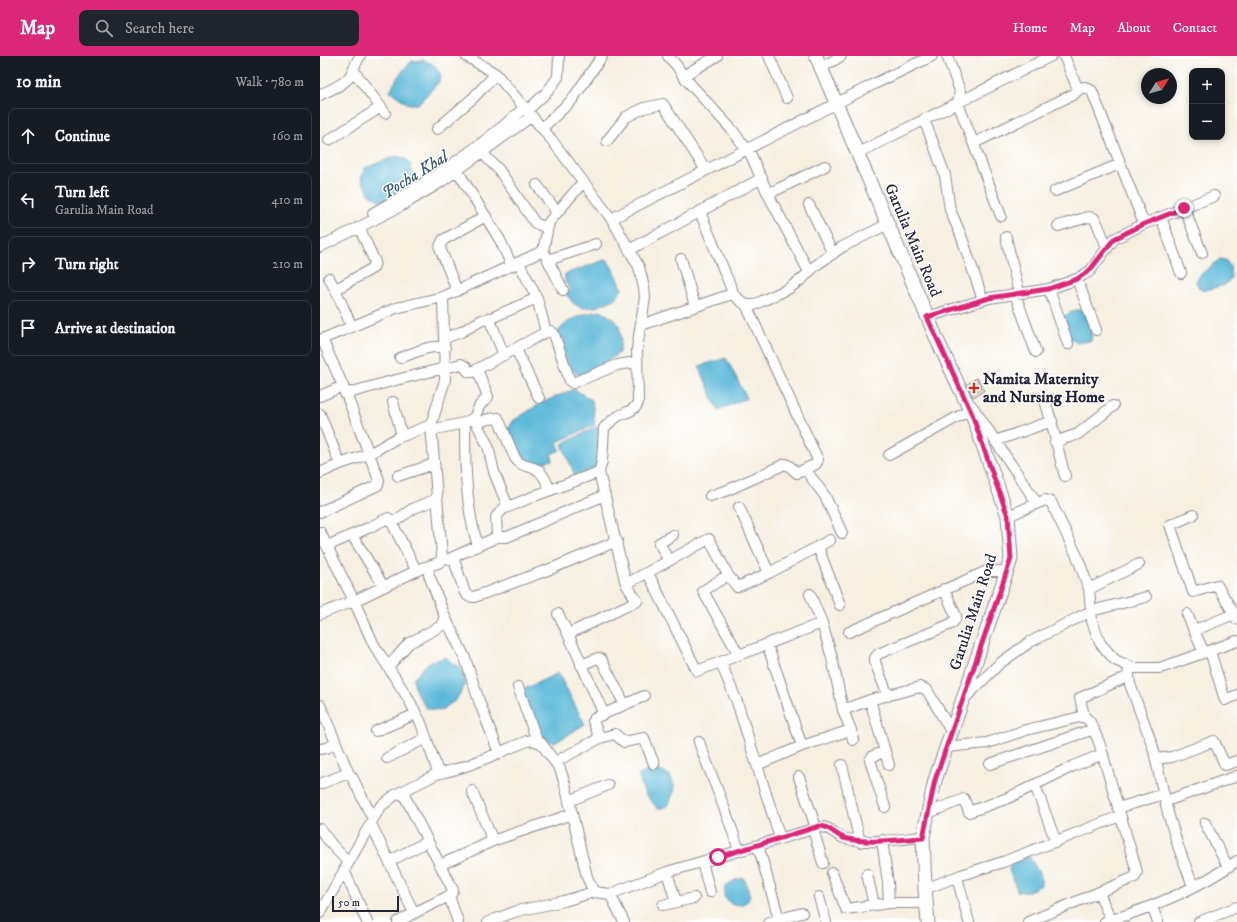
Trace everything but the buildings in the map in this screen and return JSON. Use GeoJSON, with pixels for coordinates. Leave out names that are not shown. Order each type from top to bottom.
{"type":"FeatureCollection","features":[{"type":"Feature","properties":{"kind":"street"},"geometry":{"type":"LineString","coordinates":[[320,94],[349,77],[353,70],[354,64],[360,56]]}},
{"type":"Feature","properties":{"kind":"street"},"geometry":{"type":"LineString","coordinates":[[466,56],[496,74],[542,128],[612,219],[639,267],[644,288],[645,297],[637,349],[638,404],[633,410],[619,416],[604,428],[602,461],[599,472],[617,541],[626,584],[637,601],[568,634]]}},
{"type":"Feature","properties":{"kind":"street"},"geometry":{"type":"LineString","coordinates":[[320,247],[401,206],[441,182],[483,152],[548,91],[558,77],[558,56]]}},
{"type":"Feature","properties":{"kind":"street"},"geometry":{"type":"LineString","coordinates":[[542,128],[572,100],[602,56]]}},
{"type":"Feature","properties":{"kind":"street"},"geometry":{"type":"LineString","coordinates":[[668,56],[683,76],[733,131],[751,155],[768,194],[809,272]]}},
{"type":"Feature","properties":{"kind":"street"},"geometry":{"type":"LineString","coordinates":[[769,56],[787,98]]}},
{"type":"Feature","properties":{"kind":"street"},"geometry":{"type":"LineString","coordinates":[[819,62],[841,56]]}},
{"type":"Feature","properties":{"kind":"street"},"geometry":{"type":"LineString","coordinates":[[612,219],[746,149],[932,56]]}},
{"type":"Feature","properties":{"kind":"street"},"geometry":{"type":"LineString","coordinates":[[947,56],[960,91],[958,102],[1001,216]]}},
{"type":"Feature","properties":{"kind":"street"},"geometry":{"type":"LineString","coordinates":[[858,153],[1051,56]]}},
{"type":"Feature","properties":{"kind":"street"},"geometry":{"type":"LineString","coordinates":[[1064,56],[1076,87],[1085,87],[1092,91],[1144,224]]}},
{"type":"Feature","properties":{"kind":"street"},"geometry":{"type":"LineString","coordinates":[[683,76],[713,57]]}},
{"type":"Feature","properties":{"kind":"street","name":"Garulia Main Road"},"geometry":{"type":"LineString","coordinates":[[819,62],[927,317],[968,405],[1008,516],[1011,559],[935,780],[923,838],[928,922]]}},
{"type":"Feature","properties":{"kind":"street"},"geometry":{"type":"LineString","coordinates":[[329,140],[383,110],[353,70]]}},
{"type":"Feature","properties":{"kind":"street"},"geometry":{"type":"LineString","coordinates":[[437,129],[473,98],[496,74]]}},
{"type":"Feature","properties":{"kind":"street"},"geometry":{"type":"LineString","coordinates":[[974,143],[1074,94],[1080,88]]}},
{"type":"Feature","properties":{"kind":"street"},"geometry":{"type":"LineString","coordinates":[[607,141],[626,117],[644,108],[663,104],[706,170]]}},
{"type":"Feature","properties":{"kind":"street"},"geometry":{"type":"LineString","coordinates":[[320,241],[415,189],[528,111]]}},
{"type":"Feature","properties":{"kind":"street"},"geometry":{"type":"LineString","coordinates":[[924,120],[945,175],[950,210],[983,300]]}},
{"type":"Feature","properties":{"kind":"street"},"geometry":{"type":"LineString","coordinates":[[483,152],[500,170],[535,223],[547,228]]}},
{"type":"Feature","properties":{"kind":"street"},"geometry":{"type":"LineString","coordinates":[[1055,191],[1120,164]]}},
{"type":"Feature","properties":{"kind":"street"},"geometry":{"type":"LineString","coordinates":[[768,194],[825,166]]}},
{"type":"Feature","properties":{"kind":"street"},"geometry":{"type":"LineString","coordinates":[[457,170],[537,298],[546,332]]}},
{"type":"Feature","properties":{"kind":"street"},"geometry":{"type":"LineString","coordinates":[[629,250],[762,178]]}},
{"type":"Feature","properties":{"kind":"street"},"geometry":{"type":"LineString","coordinates":[[563,290],[543,251],[547,228],[549,222],[583,182]]}},
{"type":"Feature","properties":{"kind":"street"},"geometry":{"type":"LineString","coordinates":[[537,185],[557,212]]}},
{"type":"Feature","properties":{"kind":"street"},"geometry":{"type":"LineString","coordinates":[[927,317],[983,300],[1048,289],[1077,279],[1090,270],[1114,239],[1144,224],[1214,196]]}},
{"type":"Feature","properties":{"kind":"street"},"geometry":{"type":"LineString","coordinates":[[809,205],[833,254]]}},
{"type":"Feature","properties":{"kind":"street"},"geometry":{"type":"LineString","coordinates":[[1184,208],[1202,253]]}},
{"type":"Feature","properties":{"kind":"street"},"geometry":{"type":"LineString","coordinates":[[700,212],[734,296]]}},
{"type":"Feature","properties":{"kind":"street"},"geometry":{"type":"LineString","coordinates":[[457,291],[440,248],[441,244],[443,240],[486,216]]}},
{"type":"Feature","properties":{"kind":"street"},"geometry":{"type":"LineString","coordinates":[[1058,226],[1088,217],[1094,218],[1107,247]]}},
{"type":"Feature","properties":{"kind":"street"},"geometry":{"type":"LineString","coordinates":[[1161,217],[1181,273]]}},
{"type":"Feature","properties":{"kind":"street"},"geometry":{"type":"LineString","coordinates":[[641,325],[732,294],[746,304],[754,305],[788,288],[802,279],[815,266],[842,248],[888,224]]}},
{"type":"Feature","properties":{"kind":"street"},"geometry":{"type":"LineString","coordinates":[[336,289],[373,268],[375,262],[359,227]]}},
{"type":"Feature","properties":{"kind":"street"},"geometry":{"type":"LineString","coordinates":[[1006,237],[1017,294],[1036,352]]}},
{"type":"Feature","properties":{"kind":"street"},"geometry":{"type":"LineString","coordinates":[[548,260],[596,244]]}},
{"type":"Feature","properties":{"kind":"street"},"geometry":{"type":"LineString","coordinates":[[320,512],[378,485],[380,480],[344,390],[321,339],[396,308],[444,297],[543,251]]}},
{"type":"Feature","properties":{"kind":"street"},"geometry":{"type":"LineString","coordinates":[[681,259],[695,306]]}},
{"type":"Feature","properties":{"kind":"street"},"geometry":{"type":"LineString","coordinates":[[329,278],[336,289],[352,327]]}},
{"type":"Feature","properties":{"kind":"street"},"geometry":{"type":"LineString","coordinates":[[1077,279],[1096,330]]}},
{"type":"Feature","properties":{"kind":"street"},"geometry":{"type":"LineString","coordinates":[[1048,289],[1068,344]]}},
{"type":"Feature","properties":{"kind":"street"},"geometry":{"type":"LineString","coordinates":[[441,561],[442,556],[431,428],[445,380],[444,297]]}},
{"type":"Feature","properties":{"kind":"street"},"geometry":{"type":"LineString","coordinates":[[400,358],[431,346],[437,346],[445,343],[482,320],[537,298]]}},
{"type":"Feature","properties":{"kind":"street"},"geometry":{"type":"LineString","coordinates":[[710,496],[728,490],[785,464],[797,473],[816,464],[818,460],[793,409],[746,304]]}},
{"type":"Feature","properties":{"kind":"street"},"geometry":{"type":"LineString","coordinates":[[489,318],[504,355]]}},
{"type":"Feature","properties":{"kind":"street"},"geometry":{"type":"LineString","coordinates":[[320,396],[461,364],[470,372],[477,370],[546,332],[551,331],[554,334],[570,381],[573,383],[617,365],[637,362]]}},
{"type":"Feature","properties":{"kind":"street"},"geometry":{"type":"LineString","coordinates":[[516,349],[539,398]]}},
{"type":"Feature","properties":{"kind":"street"},"geometry":{"type":"LineString","coordinates":[[477,370],[488,397],[480,405],[476,421],[488,446],[494,472],[508,507]]}},
{"type":"Feature","properties":{"kind":"street"},"geometry":{"type":"LineString","coordinates":[[393,402],[402,436]]}},
{"type":"Feature","properties":{"kind":"street"},"geometry":{"type":"LineString","coordinates":[[1046,404],[1052,421],[1055,433],[1055,442],[1065,476]]}},
{"type":"Feature","properties":{"kind":"street"},"geometry":{"type":"LineString","coordinates":[[889,455],[968,405],[973,407],[1037,503]]}},
{"type":"Feature","properties":{"kind":"street"},"geometry":{"type":"LineString","coordinates":[[1055,442],[1078,434],[1113,406]]}},
{"type":"Feature","properties":{"kind":"street"},"geometry":{"type":"LineString","coordinates":[[320,414],[340,464]]}},
{"type":"Feature","properties":{"kind":"street"},"geometry":{"type":"LineString","coordinates":[[320,473],[369,454],[402,436],[431,428],[498,418],[515,458],[519,463],[537,470],[543,476],[550,490]]}},
{"type":"Feature","properties":{"kind":"street"},"geometry":{"type":"LineString","coordinates":[[995,441],[1052,421]]}},
{"type":"Feature","properties":{"kind":"street"},"geometry":{"type":"LineString","coordinates":[[464,423],[466,429],[465,471],[472,526],[478,546]]}},
{"type":"Feature","properties":{"kind":"street"},"geometry":{"type":"LineString","coordinates":[[398,476],[434,464]]}},
{"type":"Feature","properties":{"kind":"street"},"geometry":{"type":"LineString","coordinates":[[806,469],[825,496],[842,533]]}},
{"type":"Feature","properties":{"kind":"street"},"geometry":{"type":"LineString","coordinates":[[497,537],[496,517],[503,509],[599,472]]}},
{"type":"Feature","properties":{"kind":"street"},"geometry":{"type":"LineString","coordinates":[[320,614],[354,601],[416,570],[453,557],[497,537],[506,537],[605,495]]}},
{"type":"Feature","properties":{"kind":"street"},"geometry":{"type":"LineString","coordinates":[[392,523],[414,508],[436,499]]}},
{"type":"Feature","properties":{"kind":"street"},"geometry":{"type":"LineString","coordinates":[[1008,516],[1045,500],[1051,502],[1077,556],[1089,589],[1092,621],[1100,643],[1115,660],[1129,671],[1130,684],[1153,747],[1178,846],[1193,886]]}},
{"type":"Feature","properties":{"kind":"street"},"geometry":{"type":"LineString","coordinates":[[739,507],[769,573]]}},
{"type":"Feature","properties":{"kind":"street"},"geometry":{"type":"LineString","coordinates":[[1193,515],[1170,525],[1193,592],[1217,585],[1236,616],[1194,630]]}},
{"type":"Feature","properties":{"kind":"street"},"geometry":{"type":"LineString","coordinates":[[327,546],[385,518],[388,518],[416,570]]}},
{"type":"Feature","properties":{"kind":"street"},"geometry":{"type":"LineString","coordinates":[[320,532],[374,645],[416,714],[437,769],[436,774]]}},
{"type":"Feature","properties":{"kind":"street"},"geometry":{"type":"LineString","coordinates":[[352,535],[361,547],[384,587]]}},
{"type":"Feature","properties":{"kind":"street"},"geometry":{"type":"LineString","coordinates":[[669,561],[659,543],[673,535]]}},
{"type":"Feature","properties":{"kind":"street"},"geometry":{"type":"LineString","coordinates":[[626,584],[709,539],[728,575],[737,587],[769,573],[830,540]]}},
{"type":"Feature","properties":{"kind":"street"},"geometry":{"type":"LineString","coordinates":[[453,557],[465,593],[468,596],[474,597],[553,568],[617,541]]}},
{"type":"Feature","properties":{"kind":"street"},"geometry":{"type":"LineString","coordinates":[[818,547],[840,605]]}},
{"type":"Feature","properties":{"kind":"street"},"geometry":{"type":"LineString","coordinates":[[1089,589],[1139,564]]}},
{"type":"Feature","properties":{"kind":"street"},"geometry":{"type":"LineString","coordinates":[[428,566],[429,575],[445,617],[465,658],[479,701],[499,752]]}},
{"type":"Feature","properties":{"kind":"street"},"geometry":{"type":"LineString","coordinates":[[849,632],[987,571],[1007,571]]}},
{"type":"Feature","properties":{"kind":"street"},"geometry":{"type":"LineString","coordinates":[[648,573],[697,671],[822,623]]}},
{"type":"Feature","properties":{"kind":"street"},"geometry":{"type":"LineString","coordinates":[[728,575],[703,591],[739,655]]}},
{"type":"Feature","properties":{"kind":"street"},"geometry":{"type":"LineString","coordinates":[[888,696],[875,662],[875,658],[878,654],[951,624],[955,620],[956,616],[944,589]]}},
{"type":"Feature","properties":{"kind":"street"},"geometry":{"type":"LineString","coordinates":[[757,765],[802,746],[852,735],[843,710],[832,658],[822,623],[810,594]]}},
{"type":"Feature","properties":{"kind":"street"},"geometry":{"type":"LineString","coordinates":[[962,701],[999,664],[1030,642],[1091,611],[1146,597]]}},
{"type":"Feature","properties":{"kind":"street"},"geometry":{"type":"LineString","coordinates":[[558,614],[604,714]]}},
{"type":"Feature","properties":{"kind":"street"},"geometry":{"type":"LineString","coordinates":[[1187,614],[1194,630],[1207,652],[1225,700],[1237,695]]}},
{"type":"Feature","properties":{"kind":"street"},"geometry":{"type":"LineString","coordinates":[[388,667],[409,643],[441,626],[445,617]]}},
{"type":"Feature","properties":{"kind":"street"},"geometry":{"type":"LineString","coordinates":[[1028,922],[1135,877],[1137,872],[1103,754],[1094,729],[1084,716],[1080,698],[1133,668],[1160,668],[1237,641]]}},
{"type":"Feature","properties":{"kind":"street"},"geometry":{"type":"LineString","coordinates":[[767,644],[802,746]]}},
{"type":"Feature","properties":{"kind":"street"},"geometry":{"type":"LineString","coordinates":[[581,665],[598,658],[601,659],[625,705]]}},
{"type":"Feature","properties":{"kind":"street"},"geometry":{"type":"LineString","coordinates":[[720,663],[736,702],[780,838]]}},
{"type":"Feature","properties":{"kind":"street"},"geometry":{"type":"LineString","coordinates":[[518,687],[537,741]]}},
{"type":"Feature","properties":{"kind":"street"},"geometry":{"type":"LineString","coordinates":[[843,710],[870,700],[920,687],[927,690],[952,731]]}},
{"type":"Feature","properties":{"kind":"street"},"geometry":{"type":"LineString","coordinates":[[600,738],[594,719],[644,696]]}},
{"type":"Feature","properties":{"kind":"street"},"geometry":{"type":"LineString","coordinates":[[870,700],[889,765]]}},
{"type":"Feature","properties":{"kind":"street"},"geometry":{"type":"LineString","coordinates":[[320,705],[335,744],[349,774],[352,777],[414,913]]}},
{"type":"Feature","properties":{"kind":"street"},"geometry":{"type":"LineString","coordinates":[[376,731],[416,714]]}},
{"type":"Feature","properties":{"kind":"street"},"geometry":{"type":"LineString","coordinates":[[946,747],[987,743],[1026,730],[1084,716]]}},
{"type":"Feature","properties":{"kind":"street"},"geometry":{"type":"LineString","coordinates":[[990,764],[1094,729]]}},
{"type":"Feature","properties":{"kind":"street"},"geometry":{"type":"LineString","coordinates":[[555,762],[600,738],[615,734],[624,742],[644,738],[654,764]]}},
{"type":"Feature","properties":{"kind":"street"},"geometry":{"type":"LineString","coordinates":[[387,758],[426,738]]}},
{"type":"Feature","properties":{"kind":"street"},"geometry":{"type":"LineString","coordinates":[[320,913],[338,884],[346,866],[384,804],[402,791],[436,774],[462,767],[527,741],[537,741],[541,743],[560,769],[569,800],[587,877],[594,892]]}},
{"type":"Feature","properties":{"kind":"street"},"geometry":{"type":"LineString","coordinates":[[1156,759],[1172,757],[1214,741],[1225,765],[1237,761]]}},
{"type":"Feature","properties":{"kind":"street"},"geometry":{"type":"LineString","coordinates":[[699,742],[731,824],[739,851]]}},
{"type":"Feature","properties":{"kind":"street"},"geometry":{"type":"LineString","coordinates":[[320,749],[327,748],[335,744]]}},
{"type":"Feature","properties":{"kind":"street"},"geometry":{"type":"LineString","coordinates":[[884,752],[873,756],[870,760],[885,807]]}},
{"type":"Feature","properties":{"kind":"street"},"geometry":{"type":"LineString","coordinates":[[928,813],[964,799],[969,812],[1008,798],[1073,766],[1103,754]]}},
{"type":"Feature","properties":{"kind":"street"},"geometry":{"type":"LineString","coordinates":[[842,764],[860,842]]}},
{"type":"Feature","properties":{"kind":"street"},"geometry":{"type":"LineString","coordinates":[[320,784],[349,774]]}},
{"type":"Feature","properties":{"kind":"street"},"geometry":{"type":"LineString","coordinates":[[925,889],[1056,842],[1119,812],[1237,776]]}},
{"type":"Feature","properties":{"kind":"street"},"geometry":{"type":"LineString","coordinates":[[799,777],[823,862]]}},
{"type":"Feature","properties":{"kind":"street"},"geometry":{"type":"LineString","coordinates":[[569,800],[608,785]]}},
{"type":"Feature","properties":{"kind":"street"},"geometry":{"type":"LineString","coordinates":[[1035,785],[1056,842]]}},
{"type":"Feature","properties":{"kind":"street"},"geometry":{"type":"LineString","coordinates":[[398,922],[449,896],[453,890],[402,791]]}},
{"type":"Feature","properties":{"kind":"street"},"geometry":{"type":"LineString","coordinates":[[472,791],[493,841]]}},
{"type":"Feature","properties":{"kind":"street"},"geometry":{"type":"LineString","coordinates":[[440,865],[493,841],[572,814]]}},
{"type":"Feature","properties":{"kind":"street"},"geometry":{"type":"LineString","coordinates":[[1205,822],[1228,867]]}},
{"type":"Feature","properties":{"kind":"street"},"geometry":{"type":"LineString","coordinates":[[488,922],[517,911],[564,901],[594,892],[610,894],[667,872],[820,826],[827,827],[843,839],[860,842],[923,838]]}},
{"type":"Feature","properties":{"kind":"street"},"geometry":{"type":"LineString","coordinates":[[320,829],[346,866],[367,922]]}},
{"type":"Feature","properties":{"kind":"street"},"geometry":{"type":"LineString","coordinates":[[882,840],[888,883],[889,903]]}},
{"type":"Feature","properties":{"kind":"street"},"geometry":{"type":"LineString","coordinates":[[390,861],[428,841]]}},
{"type":"Feature","properties":{"kind":"street"},"geometry":{"type":"LineString","coordinates":[[758,845],[774,921],[802,913]]}},
{"type":"Feature","properties":{"kind":"street"},"geometry":{"type":"LineString","coordinates":[[1099,893],[1108,921],[1152,907],[1219,874],[1237,860]]}},
{"type":"Feature","properties":{"kind":"street"},"geometry":{"type":"LineString","coordinates":[[702,862],[710,892]]}},
{"type":"Feature","properties":{"kind":"street"},"geometry":{"type":"LineString","coordinates":[[667,872],[676,902]]}},
{"type":"Feature","properties":{"kind":"street"},"geometry":{"type":"LineString","coordinates":[[832,873],[846,909],[889,903],[926,903]]}},
{"type":"Feature","properties":{"kind":"street"},"geometry":{"type":"LineString","coordinates":[[867,874],[874,905]]}},
{"type":"Feature","properties":{"kind":"street"},"geometry":{"type":"LineString","coordinates":[[957,877],[969,922]]}},
{"type":"Feature","properties":{"kind":"street"},"geometry":{"type":"LineString","coordinates":[[320,893],[328,900]]}},
{"type":"Feature","properties":{"kind":"street"},"geometry":{"type":"LineString","coordinates":[[610,894],[624,922]]}},
{"type":"Feature","properties":{"kind":"street"},"geometry":{"type":"LineString","coordinates":[[449,896],[458,922]]}},
{"type":"Feature","properties":{"kind":"street"},"geometry":{"type":"LineString","coordinates":[[819,897],[826,922]]}},
{"type":"Feature","properties":{"kind":"street"},"geometry":{"type":"LineString","coordinates":[[663,905],[694,898]]}},
{"type":"Feature","properties":{"kind":"street"},"geometry":{"type":"LineString","coordinates":[[1152,907],[1158,922]]}},
{"type":"Feature","properties":{"kind":"street"},"geometry":{"type":"LineString","coordinates":[[1199,922],[1237,907]]}},
{"type":"Feature","properties":{"kind":"water"},"geometry":{"type":"Polygon","coordinates":[[[424,60],[434,65],[441,75],[438,83],[418,104],[408,104],[390,91],[399,75],[412,61],[424,60]]]}},
{"type":"Feature","properties":{"kind":"water"},"geometry":{"type":"Polygon","coordinates":[[[396,156],[409,162],[414,177],[409,187],[382,202],[370,195],[361,179],[365,168],[396,156]]]}},
{"type":"Feature","properties":{"kind":"water"},"geometry":{"type":"Polygon","coordinates":[[[607,259],[618,278],[622,289],[615,299],[596,307],[581,308],[573,303],[566,294],[570,290],[565,281],[565,274],[607,259]]]}},
{"type":"Feature","properties":{"kind":"water"},"geometry":{"type":"Polygon","coordinates":[[[1220,259],[1226,260],[1230,267],[1231,278],[1225,285],[1202,291],[1196,281],[1200,275],[1220,259]]]}},
{"type":"Feature","properties":{"kind":"water"},"geometry":{"type":"Polygon","coordinates":[[[1076,310],[1083,310],[1088,317],[1091,328],[1091,341],[1076,343],[1070,338],[1064,316],[1076,310]]]}},
{"type":"Feature","properties":{"kind":"water"},"geometry":{"type":"Polygon","coordinates":[[[601,311],[618,323],[621,341],[619,353],[593,371],[578,375],[569,367],[555,336],[564,325],[575,318],[581,315],[601,311]]]}},
{"type":"Feature","properties":{"kind":"water"},"geometry":{"type":"Polygon","coordinates":[[[726,358],[747,398],[718,410],[699,366],[726,358]]]}},
{"type":"Feature","properties":{"kind":"water"},"geometry":{"type":"Polygon","coordinates":[[[574,389],[592,400],[595,425],[557,442],[560,450],[551,454],[553,460],[536,464],[519,460],[508,430],[513,421],[541,403],[574,389]]]}},
{"type":"Feature","properties":{"kind":"water"},"geometry":{"type":"Polygon","coordinates":[[[598,426],[602,444],[596,468],[575,476],[562,444],[598,426]]]}},
{"type":"Feature","properties":{"kind":"water"},"geometry":{"type":"Polygon","coordinates":[[[446,657],[452,663],[461,668],[466,684],[456,700],[440,711],[426,708],[416,692],[413,678],[429,662],[446,657]]]}},
{"type":"Feature","properties":{"kind":"water"},"geometry":{"type":"Polygon","coordinates":[[[558,673],[585,724],[555,743],[548,741],[539,735],[522,690],[558,673]]]}},
{"type":"Feature","properties":{"kind":"water"},"geometry":{"type":"Polygon","coordinates":[[[652,768],[670,775],[675,789],[668,806],[658,809],[645,794],[638,776],[652,768]]]}},
{"type":"Feature","properties":{"kind":"water"},"geometry":{"type":"Polygon","coordinates":[[[1029,856],[1041,876],[1041,885],[1029,891],[1018,892],[1009,870],[1011,864],[1029,856]]]}},
{"type":"Feature","properties":{"kind":"water"},"geometry":{"type":"Polygon","coordinates":[[[744,878],[750,895],[748,901],[741,905],[731,904],[724,897],[725,886],[735,880],[744,878]]]}},
{"type":"Feature","properties":{"kind":"place","name":"Namita Maternity and Nursing Home"},"geometry":{"type":"Point","coordinates":[974,388]}},
{"type":"Feature","properties":{"kind":"route"},"geometry":{"type":"LineString","coordinates":[[718,857],[820,826],[827,827],[843,839],[860,842],[923,838],[935,780],[1011,559],[1008,516],[972,414],[927,317],[989,298],[1048,289],[1077,279],[1090,270],[1114,239],[1144,224],[1184,208]]}},
{"type":"Feature","properties":{"kind":"water label","name":"Pocha Khal"},"geometry":{"type":"Point","coordinates":[415,175]}}]}
